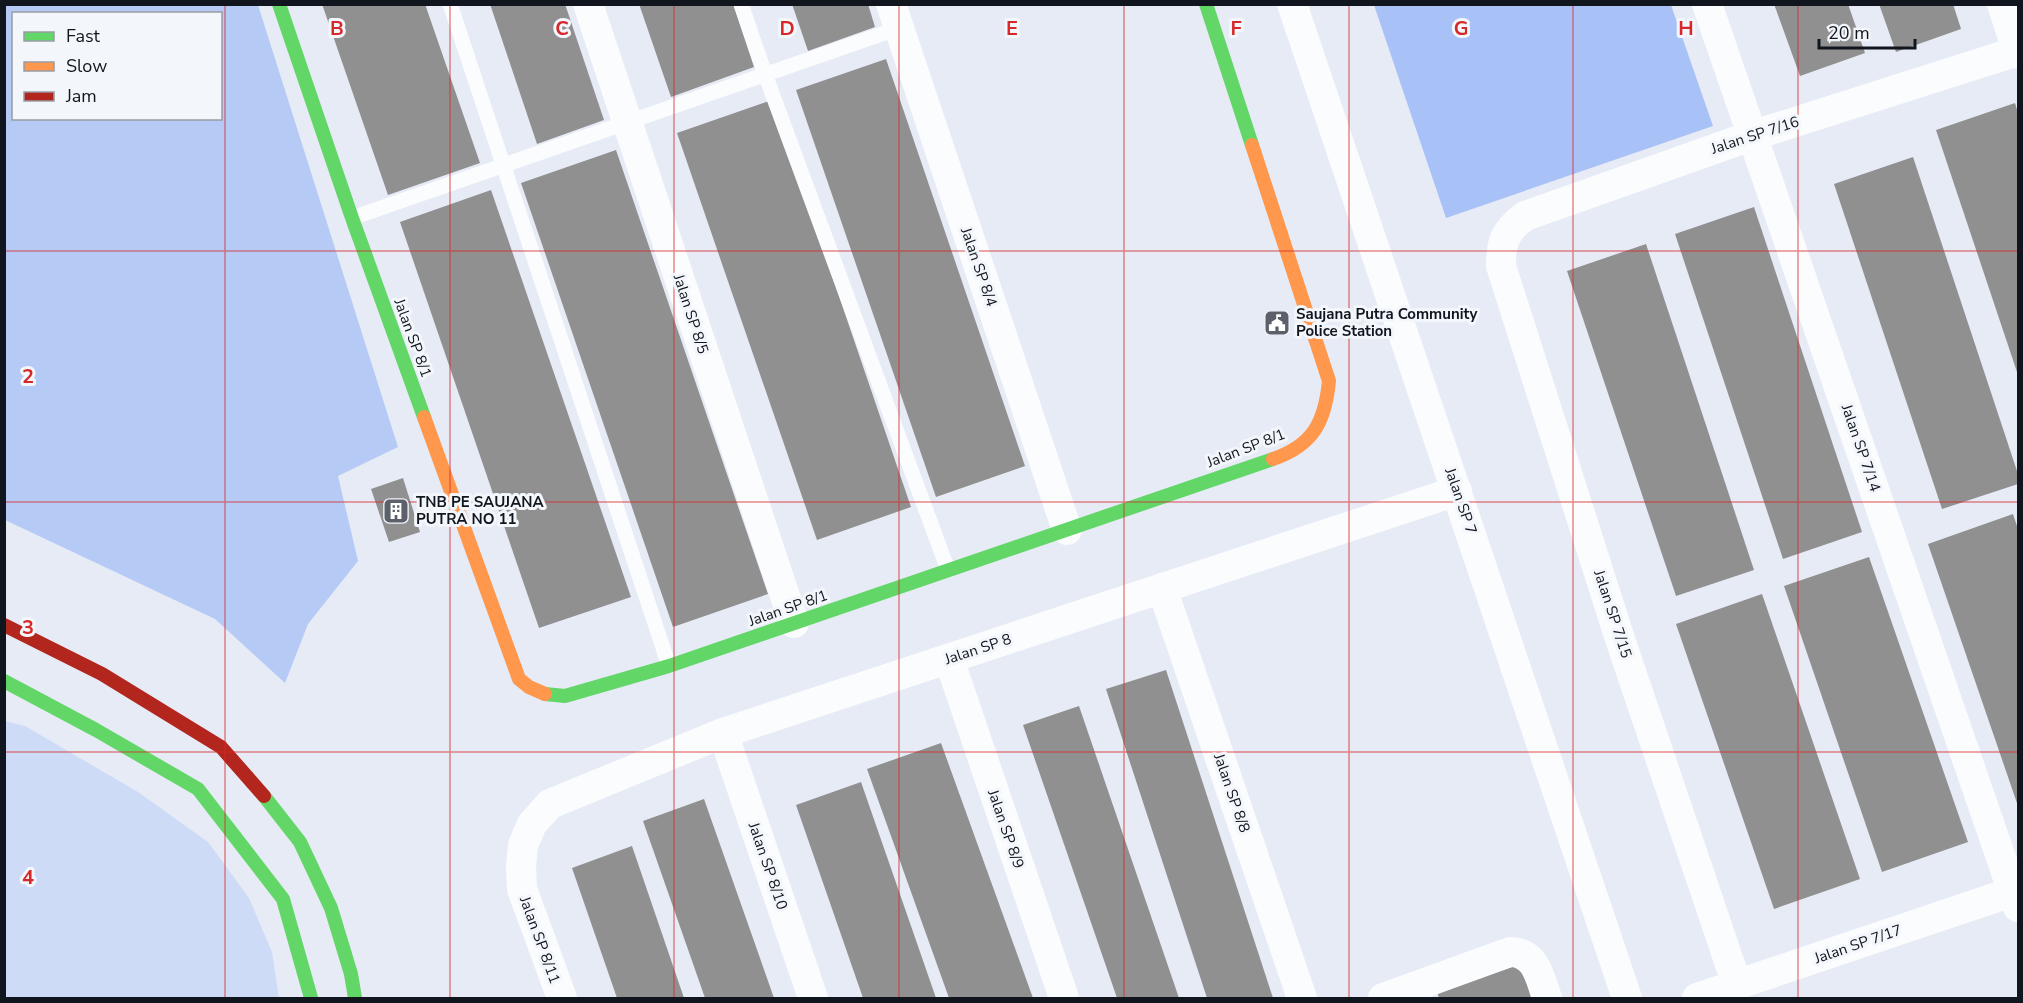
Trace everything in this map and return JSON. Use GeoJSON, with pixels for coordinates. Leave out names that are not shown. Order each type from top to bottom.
{"type":"FeatureCollection","features":[{"type":"Feature","properties":{"kind":"main road","name":"Jalan SP 8/1"},"geometry":{"type":"LineString","coordinates":[[279,4],[352,218],[519,679],[529,688],[551,697],[566,696],[669,666],[1278,457],[1298,446],[1318,429],[1326,408],[1329,381],[1206,4]]}},
{"type":"Feature","properties":{"kind":"main road"},"geometry":{"type":"LineString","coordinates":[[4,625],[102,674],[221,747],[262,793],[300,842],[331,908],[351,974],[355,999]]}},
{"type":"Feature","properties":{"kind":"main road"},"geometry":{"type":"LineString","coordinates":[[4,681],[96,730],[198,789],[283,899],[311,999]]}},
{"type":"Feature","properties":{"kind":"street","name":"Jalan SP 8/5"},"geometry":{"type":"LineString","coordinates":[[588,4],[794,623]]}},
{"type":"Feature","properties":{"kind":"street","name":"Jalan SP 7"},"geometry":{"type":"LineString","coordinates":[[1292,4],[1628,999]]}},
{"type":"Feature","properties":{"kind":"street","name":"Jalan SP 7/14"},"geometry":{"type":"LineString","coordinates":[[1707,4],[2017,896]]}},
{"type":"Feature","properties":{"kind":"street"},"geometry":{"type":"LineString","coordinates":[[2002,4],[2018,52]]}},
{"type":"Feature","properties":{"kind":"street","name":"Jalan SP 8/4"},"geometry":{"type":"LineString","coordinates":[[895,16],[1067,530]]}},
{"type":"Feature","properties":{"kind":"street","name":"Jalan SP 7/16"},"geometry":{"type":"LineString","coordinates":[[1504,240],[1510,227],[1525,216],[1751,136],[2018,52]]}},
{"type":"Feature","properties":{"kind":"street","name":"Jalan SP 7/15"},"geometry":{"type":"LineString","coordinates":[[1504,240],[1501,266],[1620,639],[1737,985]]}},
{"type":"Feature","properties":{"kind":"street","name":"Jalan SP 8"},"geometry":{"type":"LineString","coordinates":[[523,845],[532,824],[550,804],[723,733],[1457,490]]}},
{"type":"Feature","properties":{"kind":"street","name":"Jalan SP 8/8"},"geometry":{"type":"LineString","coordinates":[[1162,588],[1302,999]]}},
{"type":"Feature","properties":{"kind":"street","name":"Jalan SP 8/9"},"geometry":{"type":"LineString","coordinates":[[949,658],[1064,999]]}},
{"type":"Feature","properties":{"kind":"street","name":"Jalan SP 8/10"},"geometry":{"type":"LineString","coordinates":[[723,733],[813,999]]}},
{"type":"Feature","properties":{"kind":"street","name":"Jalan SP 8/11"},"geometry":{"type":"LineString","coordinates":[[523,845],[522,889],[562,999]]}},
{"type":"Feature","properties":{"kind":"street","name":"Jalan SP 7/17"},"geometry":{"type":"LineString","coordinates":[[1697,999],[2017,896]]}},
{"type":"Feature","properties":{"kind":"street"},"geometry":{"type":"LineString","coordinates":[[1383,999],[1510,952],[1518,952],[1525,954],[1533,962],[1546,999]]}},
{"type":"Feature","properties":{"kind":"lane"},"geometry":{"type":"LineString","coordinates":[[450,4],[669,666]]}},
{"type":"Feature","properties":{"kind":"lane"},"geometry":{"type":"LineString","coordinates":[[741,4],[948,570]]}},
{"type":"Feature","properties":{"kind":"lane"},"geometry":{"type":"LineString","coordinates":[[352,218],[765,74],[895,16]]}},
{"type":"Feature","properties":{"kind":"shaded area"},"geometry":{"type":"Polygon","coordinates":[[[5,4],[258,5],[398,447],[338,476],[358,561],[308,624],[285,683],[215,619],[5,520],[5,4]]]}},
{"type":"Feature","properties":{"kind":"shaded area"},"geometry":{"type":"Polygon","coordinates":[[[1374,5],[1671,5],[1713,126],[1446,218],[1374,5]]]}},
{"type":"Feature","properties":{"kind":"shaded area"},"geometry":{"type":"Polygon","coordinates":[[[5,721],[25,726],[138,792],[208,842],[249,898],[272,952],[279,998],[5,998],[5,721]]]}},
{"type":"Feature","properties":{"kind":"building"},"geometry":{"type":"Polygon","coordinates":[[[322,4],[425,4],[480,163],[388,195],[322,4]]]}},
{"type":"Feature","properties":{"kind":"building"},"geometry":{"type":"Polygon","coordinates":[[[490,4],[565,4],[604,120],[537,144],[490,4]]]}},
{"type":"Feature","properties":{"kind":"building"},"geometry":{"type":"Polygon","coordinates":[[[639,4],[733,4],[754,67],[671,97],[639,4]]]}},
{"type":"Feature","properties":{"kind":"building"},"geometry":{"type":"Polygon","coordinates":[[[792,4],[868,4],[875,27],[808,51],[792,4]]]}},
{"type":"Feature","properties":{"kind":"building"},"geometry":{"type":"Polygon","coordinates":[[[1774,4],[1848,4],[1865,53],[1800,76],[1774,4]]]}},
{"type":"Feature","properties":{"kind":"building"},"geometry":{"type":"Polygon","coordinates":[[[1879,4],[1953,4],[1961,29],[1896,52],[1879,4]]]}},
{"type":"Feature","properties":{"kind":"building"},"geometry":{"type":"Polygon","coordinates":[[[886,59],[1025,466],[936,497],[796,90],[886,59]]]}},
{"type":"Feature","properties":{"kind":"building"},"geometry":{"type":"Polygon","coordinates":[[[772,100],[911,507],[817,540],[677,133],[772,100]]]}},
{"type":"Feature","properties":{"kind":"building"},"geometry":{"type":"Polygon","coordinates":[[[2015,103],[2018,113],[2018,375],[1936,130],[2015,103]]]}},
{"type":"Feature","properties":{"kind":"building"},"geometry":{"type":"Polygon","coordinates":[[[616,150],[768,594],[673,627],[521,183],[616,150]]]}},
{"type":"Feature","properties":{"kind":"building"},"geometry":{"type":"Polygon","coordinates":[[[1913,157],[2018,474],[2018,484],[1942,509],[1834,184],[1913,157]]]}},
{"type":"Feature","properties":{"kind":"building"},"geometry":{"type":"Polygon","coordinates":[[[491,190],[631,597],[539,628],[400,222],[491,190]]]}},
{"type":"Feature","properties":{"kind":"building"},"geometry":{"type":"Polygon","coordinates":[[[1754,207],[1862,532],[1783,559],[1675,234],[1754,207]]]}},
{"type":"Feature","properties":{"kind":"building"},"geometry":{"type":"Polygon","coordinates":[[[1646,244],[1754,570],[1676,596],[1567,271],[1646,244]]]}},
{"type":"Feature","properties":{"kind":"building","name":"TNB PE SAUJANA PUTRA NO 11"},"geometry":{"type":"Polygon","coordinates":[[[403,478],[420,532],[389,542],[371,489],[403,478]]]}},
{"type":"Feature","properties":{"kind":"building"},"geometry":{"type":"Polygon","coordinates":[[[2013,514],[2018,529],[2018,806],[1928,544],[2013,514]]]}},
{"type":"Feature","properties":{"kind":"building"},"geometry":{"type":"Polygon","coordinates":[[[1869,557],[1968,842],[1882,872],[1784,586],[1869,557]]]}},
{"type":"Feature","properties":{"kind":"building"},"geometry":{"type":"Polygon","coordinates":[[[1762,594],[1860,879],[1774,909],[1676,624],[1762,594]]]}},
{"type":"Feature","properties":{"kind":"building"},"geometry":{"type":"Polygon","coordinates":[[[1166,670],[1273,998],[1207,998],[1106,689],[1166,670]]]}},
{"type":"Feature","properties":{"kind":"building"},"geometry":{"type":"Polygon","coordinates":[[[1079,706],[1179,998],[1117,998],[1023,725],[1079,706]]]}},
{"type":"Feature","properties":{"kind":"building"},"geometry":{"type":"Polygon","coordinates":[[[941,743],[1033,998],[949,998],[867,769],[941,743]]]}},
{"type":"Feature","properties":{"kind":"building"},"geometry":{"type":"Polygon","coordinates":[[[861,782],[936,998],[863,998],[796,805],[861,782]]]}},
{"type":"Feature","properties":{"kind":"building"},"geometry":{"type":"Polygon","coordinates":[[[704,799],[774,998],[705,998],[643,821],[704,799]]]}},
{"type":"Feature","properties":{"kind":"building"},"geometry":{"type":"Polygon","coordinates":[[[632,846],[684,998],[617,998],[572,868],[632,846]]]}},
{"type":"Feature","properties":{"kind":"building"},"geometry":{"type":"Polygon","coordinates":[[[1521,964],[1532,998],[1439,998],[1437,992],[1521,964]]]}},
{"type":"Feature","properties":{"kind":"traffic: fast"},"geometry":{"type":"LineString","coordinates":[[279,4],[352,218],[424,417]]}},
{"type":"Feature","properties":{"kind":"traffic: fast"},"geometry":{"type":"LineString","coordinates":[[1206,4],[1252,145]]}},
{"type":"Feature","properties":{"kind":"traffic: fast"},"geometry":{"type":"LineString","coordinates":[[545,694],[565,696],[669,666],[1273,459]]}},
{"type":"Feature","properties":{"kind":"traffic: fast"},"geometry":{"type":"LineString","coordinates":[[4,681],[96,730],[198,789],[283,899],[311,998]]}},
{"type":"Feature","properties":{"kind":"traffic: fast"},"geometry":{"type":"LineString","coordinates":[[264,796],[300,842],[331,908],[351,974],[355,998]]}},
{"type":"Feature","properties":{"kind":"traffic: slow"},"geometry":{"type":"LineString","coordinates":[[1252,145],[1329,381],[1324,408],[1315,430],[1298,447],[1273,459]]}},
{"type":"Feature","properties":{"kind":"traffic: slow"},"geometry":{"type":"LineString","coordinates":[[424,417],[519,679],[529,687],[545,694]]}},
{"type":"Feature","properties":{"kind":"traffic: jam"},"geometry":{"type":"LineString","coordinates":[[4,625],[102,674],[221,747],[264,796]]}},
{"type":"Feature","properties":{"kind":"place","name":"Saujana Putra Community Police Station"},"geometry":{"type":"Point","coordinates":[1277,323]}},
{"type":"Feature","properties":{"kind":"place","name":"TNB PE SAUJANA PUTRA NO 11"},"geometry":{"type":"Point","coordinates":[396,511]}}]}
